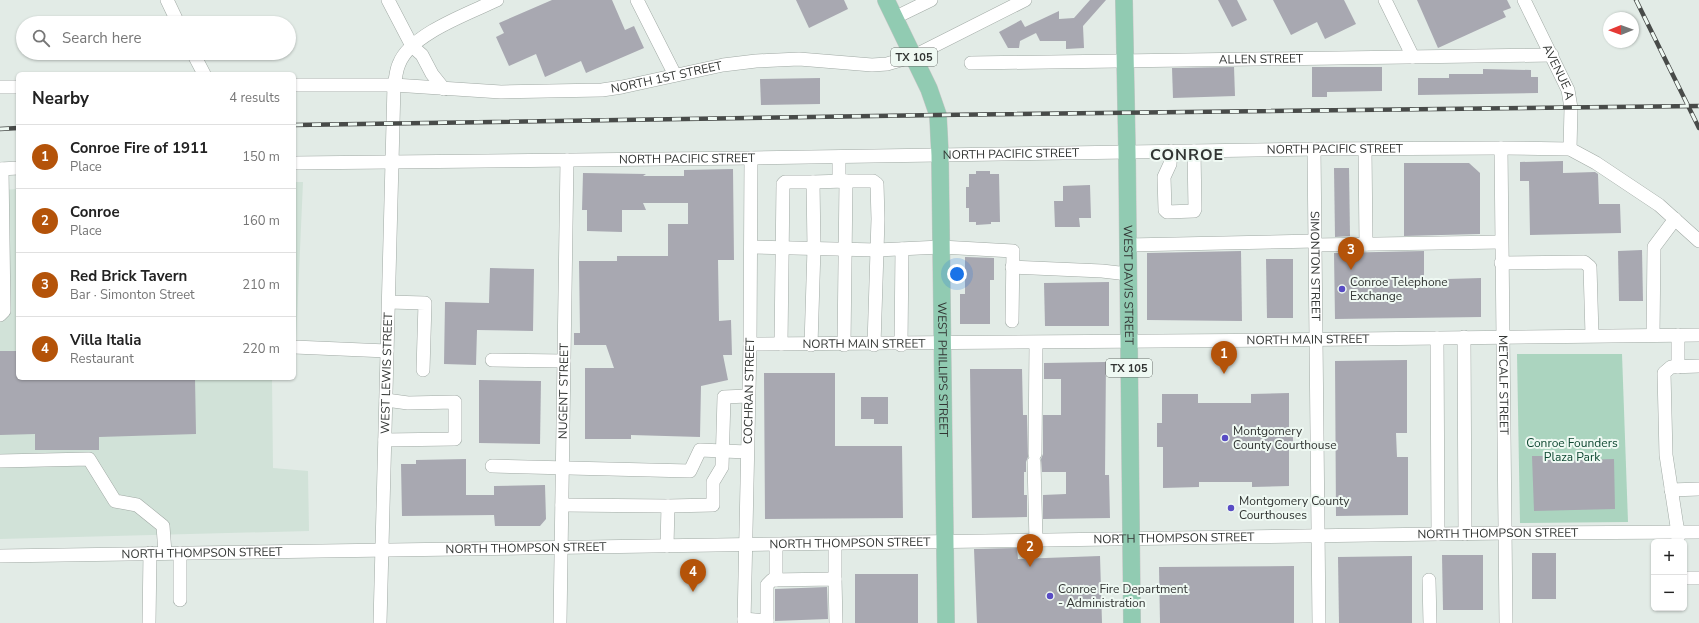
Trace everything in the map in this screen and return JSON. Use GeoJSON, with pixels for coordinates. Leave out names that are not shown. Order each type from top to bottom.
{"type":"FeatureCollection","features":[{"type":"Feature","properties":{"kind":"main road","name":"TX 105"},"geometry":{"type":"LineString","coordinates":[[886,0],[914,56]]}},
{"type":"Feature","properties":{"kind":"main road","name":"TX 105"},"geometry":{"type":"LineString","coordinates":[[1124,0],[1125,60]]}},
{"type":"Feature","properties":{"kind":"main road","name":"WEST PHILLIPS STREET"},"geometry":{"type":"LineString","coordinates":[[914,56],[929,89],[938,115],[940,155],[946,623]]}},
{"type":"Feature","properties":{"kind":"main road","name":"WEST DAVIS STREET"},"geometry":{"type":"LineString","coordinates":[[1125,60],[1132,623]]}},
{"type":"Feature","properties":{"kind":"street"},"geometry":{"type":"LineString","coordinates":[[167,0],[175,16]]}},
{"type":"Feature","properties":{"kind":"street"},"geometry":{"type":"LineString","coordinates":[[388,0],[412,46],[422,55],[432,74],[444,88]]}},
{"type":"Feature","properties":{"kind":"street","name":"WEST LEWIS STREET"},"geometry":{"type":"LineString","coordinates":[[380,623],[394,85],[399,63],[412,46],[431,30],[497,0]]}},
{"type":"Feature","properties":{"kind":"street"},"geometry":{"type":"LineString","coordinates":[[637,0],[675,75]]}},
{"type":"Feature","properties":{"kind":"street"},"geometry":{"type":"LineString","coordinates":[[894,18],[932,0]]}},
{"type":"Feature","properties":{"kind":"street","name":"NORTH 1ST STREET"},"geometry":{"type":"LineString","coordinates":[[296,85],[394,85],[501,92],[602,90],[723,65],[756,61],[799,59],[872,65],[887,64],[914,56],[1024,0]]}},
{"type":"Feature","properties":{"kind":"street"},"geometry":{"type":"LineString","coordinates":[[1385,0],[1413,57]]}},
{"type":"Feature","properties":{"kind":"street","name":"AVENUE A"},"geometry":{"type":"LineString","coordinates":[[1524,0],[1568,90],[1571,108],[1570,149]]}},
{"type":"Feature","properties":{"kind":"street","name":"ALLEN STREET"},"geometry":{"type":"LineString","coordinates":[[971,63],[1552,55]]}},
{"type":"Feature","properties":{"kind":"street"},"geometry":{"type":"LineString","coordinates":[[197,60],[203,72]]}},
{"type":"Feature","properties":{"kind":"street"},"geometry":{"type":"LineString","coordinates":[[0,87],[16,87]]}},
{"type":"Feature","properties":{"kind":"street","name":"METCALF STREET"},"geometry":{"type":"LineString","coordinates":[[1500,148],[1506,623]]}},
{"type":"Feature","properties":{"kind":"street","name":"NORTH PACIFIC STREET"},"geometry":{"type":"LineString","coordinates":[[296,163],[839,157],[1314,149],[1570,149],[1596,163],[1659,205],[1699,240]]}},
{"type":"Feature","properties":{"kind":"street","name":"SIMONTON STREET"},"geometry":{"type":"LineString","coordinates":[[1314,149],[1319,623]]}},
{"type":"Feature","properties":{"kind":"street"},"geometry":{"type":"LineString","coordinates":[[1365,149],[1366,244]]}},
{"type":"Feature","properties":{"kind":"street"},"geometry":{"type":"LineString","coordinates":[[1170,151],[1170,164],[1164,177],[1165,210],[1167,212],[1194,211],[1195,209],[1194,151]]}},
{"type":"Feature","properties":{"kind":"street"},"geometry":{"type":"LineString","coordinates":[[839,157],[843,181],[846,249],[844,345]]}},
{"type":"Feature","properties":{"kind":"street","name":"COCHRAN STREET"},"geometry":{"type":"LineString","coordinates":[[744,621],[750,344],[752,158]]}},
{"type":"Feature","properties":{"kind":"street","name":"NUGENT STREET"},"geometry":{"type":"LineString","coordinates":[[560,623],[567,160]]}},
{"type":"Feature","properties":{"kind":"street"},"geometry":{"type":"LineString","coordinates":[[0,315],[4,311],[1,169],[16,168]]}},
{"type":"Feature","properties":{"kind":"street"},"geometry":{"type":"LineString","coordinates":[[782,344],[783,184],[785,182],[873,181],[877,184],[877,250],[874,345]]}},
{"type":"Feature","properties":{"kind":"street"},"geometry":{"type":"LineString","coordinates":[[811,344],[814,248],[813,182]]}},
{"type":"Feature","properties":{"kind":"street"},"geometry":{"type":"LineString","coordinates":[[1653,335],[1654,247],[1675,219]]}},
{"type":"Feature","properties":{"kind":"street"},"geometry":{"type":"LineString","coordinates":[[1128,245],[1501,242]]}},
{"type":"Feature","properties":{"kind":"street"},"geometry":{"type":"LineString","coordinates":[[751,247],[877,250],[941,247],[1013,251],[1012,321]]}},
{"type":"Feature","properties":{"kind":"street"},"geometry":{"type":"LineString","coordinates":[[901,345],[902,249]]}},
{"type":"Feature","properties":{"kind":"street"},"geometry":{"type":"LineString","coordinates":[[1501,263],[1584,262],[1590,267],[1592,336]]}},
{"type":"Feature","properties":{"kind":"street"},"geometry":{"type":"LineString","coordinates":[[1012,267],[1102,271],[1128,274]]}},
{"type":"Feature","properties":{"kind":"street"},"geometry":{"type":"LineString","coordinates":[[389,302],[426,303],[423,370]]}},
{"type":"Feature","properties":{"kind":"street"},"geometry":{"type":"LineString","coordinates":[[1678,335],[1678,367]]}},
{"type":"Feature","properties":{"kind":"street","name":"NORTH MAIN STREET"},"geometry":{"type":"LineString","coordinates":[[750,344],[942,345],[1316,341],[1502,336],[1699,335]]}},
{"type":"Feature","properties":{"kind":"street"},"geometry":{"type":"LineString","coordinates":[[1464,337],[1465,534]]}},
{"type":"Feature","properties":{"kind":"street"},"geometry":{"type":"LineString","coordinates":[[1437,338],[1438,534]]}},
{"type":"Feature","properties":{"kind":"street"},"geometry":{"type":"LineString","coordinates":[[1036,344],[1036,541]]}},
{"type":"Feature","properties":{"kind":"street"},"geometry":{"type":"LineString","coordinates":[[296,347],[388,351]]}},
{"type":"Feature","properties":{"kind":"street"},"geometry":{"type":"LineString","coordinates":[[492,360],[564,361]]}},
{"type":"Feature","properties":{"kind":"street"},"geometry":{"type":"LineString","coordinates":[[1678,537],[1666,455],[1664,373],[1671,367],[1699,366]]}},
{"type":"Feature","properties":{"kind":"street"},"geometry":{"type":"LineString","coordinates":[[562,505],[713,505],[713,482],[722,467],[724,397],[748,396]]}},
{"type":"Feature","properties":{"kind":"street"},"geometry":{"type":"LineString","coordinates":[[384,440],[455,439],[455,402],[408,403],[386,400]]}},
{"type":"Feature","properties":{"kind":"street"},"geometry":{"type":"LineString","coordinates":[[492,466],[690,471],[700,450],[709,449],[722,452],[747,452]]}},
{"type":"Feature","properties":{"kind":"street"},"geometry":{"type":"LineString","coordinates":[[0,461],[90,460],[115,501],[136,505],[163,526],[165,553]]}},
{"type":"Feature","properties":{"kind":"street"},"geometry":{"type":"LineString","coordinates":[[1671,490],[1699,489]]}},
{"type":"Feature","properties":{"kind":"street"},"geometry":{"type":"LineString","coordinates":[[667,546],[668,506]]}},
{"type":"Feature","properties":{"kind":"street","name":"NORTH THOMPSON STREET"},"geometry":{"type":"LineString","coordinates":[[0,556],[945,543],[1505,533],[1678,537],[1699,532]]}},
{"type":"Feature","properties":{"kind":"street"},"geometry":{"type":"LineString","coordinates":[[835,544],[836,623]]}},
{"type":"Feature","properties":{"kind":"street"},"geometry":{"type":"LineString","coordinates":[[776,545],[776,580]]}},
{"type":"Feature","properties":{"kind":"street"},"geometry":{"type":"LineString","coordinates":[[180,553],[180,600]]}},
{"type":"Feature","properties":{"kind":"street"},"geometry":{"type":"LineString","coordinates":[[149,623],[150,554]]}},
{"type":"Feature","properties":{"kind":"street"},"geometry":{"type":"LineString","coordinates":[[1687,578],[1699,578]]}},
{"type":"Feature","properties":{"kind":"street"},"geometry":{"type":"LineString","coordinates":[[744,621],[767,622],[767,585],[772,580],[835,579]]}},
{"type":"Feature","properties":{"kind":"street"},"geometry":{"type":"LineString","coordinates":[[1429,580],[1430,623]]}},
{"type":"Feature","properties":{"kind":"shaded area"},"geometry":{"type":"Polygon","coordinates":[[[296,182],[303,182],[296,341],[296,182]]]}},
{"type":"Feature","properties":{"kind":"shaded area"},"geometry":{"type":"Polygon","coordinates":[[[16,189],[16,380],[272,380],[273,468],[308,471],[309,531],[0,539],[0,190],[16,189]]]}},
{"type":"Feature","properties":{"kind":"green space","name":"Conroe Founders Plaza Park"},"geometry":{"type":"Polygon","coordinates":[[[1517,354],[1622,354],[1628,522],[1520,523],[1517,354]]]}},
{"type":"Feature","properties":{"kind":"building"},"geometry":{"type":"Polygon","coordinates":[[[552,0],[612,0],[625,30],[634,26],[644,48],[586,73],[581,61],[545,77],[536,54],[509,66],[496,37],[504,33],[499,23],[552,0]]]}},
{"type":"Feature","properties":{"kind":"building"},"geometry":{"type":"Polygon","coordinates":[[[796,0],[844,0],[848,9],[809,28],[796,0]]]}},
{"type":"Feature","properties":{"kind":"building"},"geometry":{"type":"Polygon","coordinates":[[[1090,0],[1106,0],[1083,26],[1084,48],[1066,49],[1066,41],[1040,41],[1036,33],[1020,41],[1019,48],[1008,48],[999,32],[1021,20],[1025,27],[1059,11],[1059,19],[1074,18],[1090,0]]]}},
{"type":"Feature","properties":{"kind":"building"},"geometry":{"type":"Polygon","coordinates":[[[1218,0],[1237,0],[1247,20],[1232,27],[1218,0]]]}},
{"type":"Feature","properties":{"kind":"building"},"geometry":{"type":"Polygon","coordinates":[[[1273,0],[1344,0],[1356,24],[1325,39],[1317,22],[1291,35],[1273,0]]]}},
{"type":"Feature","properties":{"kind":"building"},"geometry":{"type":"Polygon","coordinates":[[[1417,0],[1507,0],[1511,8],[1503,11],[1506,17],[1438,48],[1417,0]]]}},
{"type":"Feature","properties":{"kind":"building"},"geometry":{"type":"Polygon","coordinates":[[[1234,67],[1235,96],[1173,98],[1172,68],[1234,67]]]}},
{"type":"Feature","properties":{"kind":"building"},"geometry":{"type":"Polygon","coordinates":[[[1312,67],[1382,67],[1382,91],[1327,92],[1327,97],[1312,97],[1312,67]]]}},
{"type":"Feature","properties":{"kind":"building"},"geometry":{"type":"Polygon","coordinates":[[[1483,69],[1531,70],[1531,77],[1538,77],[1538,93],[1418,95],[1418,78],[1449,78],[1449,74],[1483,74],[1483,69]]]}},
{"type":"Feature","properties":{"kind":"building"},"geometry":{"type":"Polygon","coordinates":[[[820,78],[820,104],[761,105],[760,79],[820,78]]]}},
{"type":"Feature","properties":{"kind":"building"},"geometry":{"type":"Polygon","coordinates":[[[1563,161],[1563,173],[1595,172],[1598,174],[1599,204],[1620,204],[1621,233],[1530,235],[1529,181],[1520,181],[1520,162],[1563,161]]]}},
{"type":"Feature","properties":{"kind":"building"},"geometry":{"type":"Polygon","coordinates":[[[1404,163],[1469,163],[1480,173],[1480,234],[1404,236],[1404,163]]]}},
{"type":"Feature","properties":{"kind":"building"},"geometry":{"type":"Polygon","coordinates":[[[1334,168],[1349,168],[1350,236],[1335,237],[1334,168]]]}},
{"type":"Feature","properties":{"kind":"building"},"geometry":{"type":"Polygon","coordinates":[[[733,169],[734,260],[718,260],[719,321],[731,320],[732,355],[723,355],[728,380],[701,386],[700,437],[631,435],[631,439],[585,439],[585,368],[614,368],[606,345],[574,345],[574,333],[580,333],[579,261],[617,261],[617,256],[668,256],[668,224],[688,224],[688,203],[643,203],[646,210],[622,210],[622,232],[587,231],[587,210],[582,210],[583,173],[646,174],[643,176],[684,176],[684,170],[733,169]]]}},
{"type":"Feature","properties":{"kind":"building"},"geometry":{"type":"Polygon","coordinates":[[[976,171],[990,171],[990,174],[999,174],[1000,222],[976,225],[976,222],[969,222],[969,208],[966,208],[966,187],[969,187],[969,174],[976,174],[976,171]]]}},
{"type":"Feature","properties":{"kind":"building"},"geometry":{"type":"Polygon","coordinates":[[[1090,185],[1091,218],[1079,218],[1080,227],[1055,227],[1054,201],[1063,201],[1063,186],[1090,185]]]}},
{"type":"Feature","properties":{"kind":"building"},"geometry":{"type":"Polygon","coordinates":[[[1642,250],[1643,301],[1619,301],[1618,251],[1642,250]]]}},
{"type":"Feature","properties":{"kind":"building"},"geometry":{"type":"Polygon","coordinates":[[[1241,251],[1242,321],[1147,320],[1147,253],[1241,251]]]}},
{"type":"Feature","properties":{"kind":"building"},"geometry":{"type":"Polygon","coordinates":[[[1424,251],[1424,282],[1447,282],[1447,279],[1481,278],[1481,317],[1335,319],[1334,253],[1424,251]]]}},
{"type":"Feature","properties":{"kind":"building"},"geometry":{"type":"Polygon","coordinates":[[[965,257],[994,258],[994,280],[990,280],[990,324],[960,324],[960,294],[965,294],[965,257]]]}},
{"type":"Feature","properties":{"kind":"building"},"geometry":{"type":"Polygon","coordinates":[[[1266,259],[1293,259],[1293,318],[1267,318],[1266,259]]]}},
{"type":"Feature","properties":{"kind":"building"},"geometry":{"type":"Polygon","coordinates":[[[490,268],[534,269],[533,331],[477,330],[476,365],[444,364],[445,302],[489,303],[490,268]]]}},
{"type":"Feature","properties":{"kind":"building"},"geometry":{"type":"Polygon","coordinates":[[[1109,282],[1109,326],[1045,326],[1044,283],[1109,282]]]}},
{"type":"Feature","properties":{"kind":"building"},"geometry":{"type":"Polygon","coordinates":[[[0,351],[16,351],[16,380],[195,380],[196,434],[99,437],[99,450],[35,450],[35,434],[0,435],[0,351]]]}},
{"type":"Feature","properties":{"kind":"building"},"geometry":{"type":"Polygon","coordinates":[[[1407,360],[1407,433],[1396,433],[1397,457],[1408,457],[1408,515],[1336,516],[1335,361],[1407,360]]]}},
{"type":"Feature","properties":{"kind":"building"},"geometry":{"type":"Polygon","coordinates":[[[1106,362],[1105,475],[1109,475],[1110,518],[1043,519],[1043,495],[1066,494],[1066,472],[1042,472],[1041,459],[1043,454],[1043,415],[1061,415],[1061,379],[1044,379],[1044,363],[1106,362]]]}},
{"type":"Feature","properties":{"kind":"building"},"geometry":{"type":"Polygon","coordinates":[[[970,369],[1022,369],[1023,415],[1027,415],[1028,457],[1026,462],[1026,472],[1024,472],[1024,495],[1027,495],[1027,517],[972,518],[970,369]]]}},
{"type":"Feature","properties":{"kind":"building"},"geometry":{"type":"Polygon","coordinates":[[[764,373],[835,373],[835,446],[902,446],[903,518],[765,519],[764,373]]]}},
{"type":"Feature","properties":{"kind":"building"},"geometry":{"type":"Polygon","coordinates":[[[479,380],[541,381],[540,444],[479,443],[479,380]]]}},
{"type":"Feature","properties":{"kind":"building","name":"Montgomery County Courthouse"},"geometry":{"type":"Polygon","coordinates":[[[1289,393],[1289,431],[1293,431],[1293,444],[1289,444],[1289,486],[1252,487],[1252,482],[1199,482],[1199,487],[1163,488],[1163,447],[1157,447],[1157,423],[1162,423],[1162,394],[1198,394],[1198,403],[1251,403],[1251,394],[1289,393]]]}},
{"type":"Feature","properties":{"kind":"building"},"geometry":{"type":"Polygon","coordinates":[[[861,397],[888,397],[888,424],[874,424],[874,419],[861,419],[861,397]]]}},
{"type":"Feature","properties":{"kind":"building"},"geometry":{"type":"Polygon","coordinates":[[[1532,456],[1550,456],[1551,461],[1614,459],[1615,509],[1534,511],[1532,456]]]}},
{"type":"Feature","properties":{"kind":"building"},"geometry":{"type":"Polygon","coordinates":[[[466,459],[466,495],[494,495],[494,486],[545,485],[546,519],[540,526],[495,526],[494,515],[402,516],[401,464],[416,464],[416,460],[466,459]]]}},
{"type":"Feature","properties":{"kind":"building"},"geometry":{"type":"Polygon","coordinates":[[[1017,548],[1018,559],[1100,556],[1102,623],[977,623],[974,549],[1017,548]]]}},
{"type":"Feature","properties":{"kind":"building"},"geometry":{"type":"Polygon","coordinates":[[[1532,553],[1556,553],[1556,599],[1532,599],[1532,553]]]}},
{"type":"Feature","properties":{"kind":"building"},"geometry":{"type":"Polygon","coordinates":[[[1442,555],[1483,555],[1483,610],[1443,610],[1442,555]]]}},
{"type":"Feature","properties":{"kind":"building"},"geometry":{"type":"Polygon","coordinates":[[[1412,556],[1412,623],[1339,623],[1338,557],[1412,556]]]}},
{"type":"Feature","properties":{"kind":"building"},"geometry":{"type":"Polygon","coordinates":[[[1294,566],[1294,623],[1160,623],[1159,567],[1294,566]]]}},
{"type":"Feature","properties":{"kind":"building"},"geometry":{"type":"Polygon","coordinates":[[[855,574],[918,574],[918,623],[855,623],[855,574]]]}},
{"type":"Feature","properties":{"kind":"building"},"geometry":{"type":"Polygon","coordinates":[[[827,587],[828,619],[775,621],[775,589],[827,587]]]}},
{"type":"Feature","properties":{"kind":"railway"},"geometry":{"type":"LineString","coordinates":[[1636,0],[1699,128]]}},
{"type":"Feature","properties":{"kind":"railway"},"geometry":{"type":"LineString","coordinates":[[296,125],[938,115],[1699,106]]}},
{"type":"Feature","properties":{"kind":"railway"},"geometry":{"type":"LineString","coordinates":[[0,129],[16,128]]}},
{"type":"Feature","properties":{"kind":"place","name":"Red Brick Tavern"},"geometry":{"type":"Point","coordinates":[1351,270]}},
{"type":"Feature","properties":{"kind":"place","name":"Conroe Telephone Exchange"},"geometry":{"type":"Point","coordinates":[1342,289]}},
{"type":"Feature","properties":{"kind":"place","name":"Conroe Fire of 1911"},"geometry":{"type":"Point","coordinates":[1224,374]}},
{"type":"Feature","properties":{"kind":"place","name":"Montgomery County Courthouse"},"geometry":{"type":"Point","coordinates":[1225,438]}},
{"type":"Feature","properties":{"kind":"place","name":"Montgomery County Courthouses"},"geometry":{"type":"Point","coordinates":[1231,508]}},
{"type":"Feature","properties":{"kind":"place","name":"Conroe"},"geometry":{"type":"Point","coordinates":[1030,567]}},
{"type":"Feature","properties":{"kind":"place","name":"Villa Italia"},"geometry":{"type":"Point","coordinates":[693,592]}},
{"type":"Feature","properties":{"kind":"place","name":"Conroe Fire Department - Administration"},"geometry":{"type":"Point","coordinates":[1050,596]}},
{"type":"Feature","properties":{"kind":"district","name":"CONROE"},"geometry":{"type":"Point","coordinates":[1187,155]}}]}
